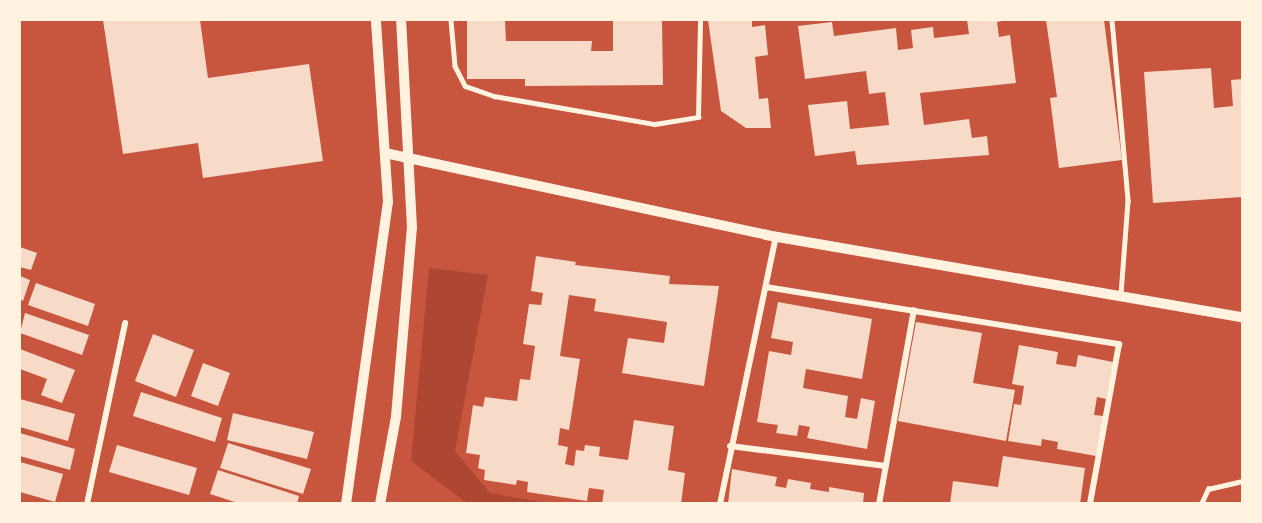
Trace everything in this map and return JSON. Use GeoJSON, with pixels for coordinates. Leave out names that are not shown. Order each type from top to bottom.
{"type":"FeatureCollection","features":[{"type":"Feature","properties":{"kind":"street"},"geometry":{"type":"LineString","coordinates":[[346,504],[388,202],[376,20]]}},
{"type":"Feature","properties":{"kind":"street"},"geometry":{"type":"LineString","coordinates":[[380,504],[396,417],[412,228],[401,20]]}},
{"type":"Feature","properties":{"kind":"street"},"geometry":{"type":"LineString","coordinates":[[385,153],[408,156],[776,236],[1121,294],[1242,317]]}},
{"type":"Feature","properties":{"kind":"street"},"geometry":{"type":"LineString","coordinates":[[720,504],[730,446],[776,236]]}},
{"type":"Feature","properties":{"kind":"street"},"geometry":{"type":"LineString","coordinates":[[766,287],[1119,344],[1090,504]]}},
{"type":"Feature","properties":{"kind":"street"},"geometry":{"type":"LineString","coordinates":[[879,504],[914,310]]}},
{"type":"Feature","properties":{"kind":"street"},"geometry":{"type":"LineString","coordinates":[[87,504],[125,323]]}},
{"type":"Feature","properties":{"kind":"street"},"geometry":{"type":"LineString","coordinates":[[730,446],[886,466]]}},
{"type":"Feature","properties":{"kind":"lane"},"geometry":{"type":"LineString","coordinates":[[451,20],[454,66],[465,86],[494,96],[655,124],[698,117],[700,20]]}},
{"type":"Feature","properties":{"kind":"lane"},"geometry":{"type":"LineString","coordinates":[[1112,20],[1128,201],[1121,294]]}},
{"type":"Feature","properties":{"kind":"lane"},"geometry":{"type":"LineString","coordinates":[[1200,504],[1208,489],[1242,481]]}},
{"type":"Feature","properties":{"kind":"shaded area"},"geometry":{"type":"Polygon","coordinates":[[[429,268],[488,275],[455,451],[490,493],[545,503],[467,503],[411,461],[429,268]]]}},
{"type":"Feature","properties":{"kind":"building"},"geometry":{"type":"Polygon","coordinates":[[[103,20],[200,20],[208,78],[309,64],[323,161],[203,178],[198,143],[123,154],[103,20]]]}},
{"type":"Feature","properties":{"kind":"building"},"geometry":{"type":"Polygon","coordinates":[[[467,20],[505,20],[506,41],[592,41],[591,51],[613,51],[613,20],[662,20],[663,85],[525,86],[525,79],[467,79],[467,20]]]}},
{"type":"Feature","properties":{"kind":"building"},"geometry":{"type":"Polygon","coordinates":[[[708,20],[752,20],[752,27],[765,25],[768,55],[755,57],[759,99],[768,98],[771,128],[746,128],[721,111],[708,20]]]}},
{"type":"Feature","properties":{"kind":"building"},"geometry":{"type":"Polygon","coordinates":[[[967,20],[1007,20],[997,22],[999,37],[1010,35],[1016,83],[920,93],[924,125],[969,119],[972,138],[987,136],[989,155],[857,165],[855,151],[815,156],[808,105],[847,101],[850,129],[889,125],[885,92],[869,94],[866,71],[805,79],[798,26],[832,22],[834,36],[896,28],[898,50],[913,48],[911,30],[933,27],[934,38],[969,34],[967,20]]]}},
{"type":"Feature","properties":{"kind":"building"},"geometry":{"type":"Polygon","coordinates":[[[1046,20],[1104,20],[1122,160],[1059,168],[1050,98],[1057,97],[1046,20]]]}},
{"type":"Feature","properties":{"kind":"building"},"geometry":{"type":"Polygon","coordinates":[[[1211,68],[1214,108],[1233,106],[1231,80],[1242,79],[1242,197],[1153,203],[1144,72],[1211,68]]]}},
{"type":"Feature","properties":{"kind":"building"},"geometry":{"type":"Polygon","coordinates":[[[20,247],[37,253],[31,270],[20,267],[20,247]]]}},
{"type":"Feature","properties":{"kind":"building"},"geometry":{"type":"Polygon","coordinates":[[[536,256],[576,262],[575,265],[670,276],[669,284],[719,286],[704,386],[622,373],[628,338],[664,343],[667,322],[594,311],[596,299],[569,295],[560,356],[580,359],[569,430],[560,428],[558,445],[568,447],[565,464],[574,466],[576,450],[584,451],[585,445],[600,447],[599,456],[628,460],[634,420],[674,426],[668,470],[685,473],[681,504],[602,504],[604,490],[589,488],[587,501],[527,492],[528,482],[517,480],[516,485],[484,480],[485,470],[478,468],[480,455],[466,453],[473,405],[483,407],[485,397],[517,401],[520,379],[530,380],[535,346],[523,344],[529,304],[541,305],[543,293],[531,291],[536,256]]]}},
{"type":"Feature","properties":{"kind":"building"},"geometry":{"type":"Polygon","coordinates":[[[20,276],[30,280],[23,301],[20,299],[20,276]]]}},
{"type":"Feature","properties":{"kind":"building"},"geometry":{"type":"Polygon","coordinates":[[[36,283],[95,304],[88,326],[28,305],[36,283]]]}},
{"type":"Feature","properties":{"kind":"building"},"geometry":{"type":"Polygon","coordinates":[[[778,302],[872,319],[862,379],[806,369],[803,388],[848,396],[845,417],[857,419],[861,398],[875,401],[867,449],[807,438],[810,427],[799,425],[797,436],[776,433],[778,425],[757,422],[769,351],[791,355],[793,342],[771,338],[778,302]]]}},
{"type":"Feature","properties":{"kind":"building"},"geometry":{"type":"Polygon","coordinates":[[[25,313],[89,335],[82,355],[20,333],[25,313]]]}},
{"type":"Feature","properties":{"kind":"building"},"geometry":{"type":"Polygon","coordinates":[[[916,322],[982,333],[973,383],[1015,390],[1006,441],[898,421],[916,322]]]}},
{"type":"Feature","properties":{"kind":"building"},"geometry":{"type":"Polygon","coordinates":[[[153,334],[194,350],[176,397],[135,381],[153,334]]]}},
{"type":"Feature","properties":{"kind":"building"},"geometry":{"type":"Polygon","coordinates":[[[1019,345],[1058,352],[1056,364],[1076,367],[1078,355],[1113,362],[1106,399],[1097,397],[1094,415],[1104,416],[1096,456],[1057,449],[1058,442],[1042,439],[1041,446],[1008,441],[1014,404],[1021,405],[1024,386],[1012,384],[1019,345]]]}},
{"type":"Feature","properties":{"kind":"building"},"geometry":{"type":"Polygon","coordinates":[[[20,349],[75,370],[62,403],[41,395],[47,379],[20,369],[20,349]]]}},
{"type":"Feature","properties":{"kind":"building"},"geometry":{"type":"Polygon","coordinates":[[[203,363],[230,373],[218,406],[191,396],[203,363]]]}},
{"type":"Feature","properties":{"kind":"building"},"geometry":{"type":"Polygon","coordinates":[[[141,392],[222,418],[215,442],[133,416],[141,392]]]}},
{"type":"Feature","properties":{"kind":"building"},"geometry":{"type":"Polygon","coordinates":[[[20,399],[75,414],[68,441],[20,427],[20,399]]]}},
{"type":"Feature","properties":{"kind":"building"},"geometry":{"type":"Polygon","coordinates":[[[233,413],[314,432],[307,459],[227,440],[233,413]]]}},
{"type":"Feature","properties":{"kind":"building"},"geometry":{"type":"Polygon","coordinates":[[[20,433],[75,449],[70,470],[20,456],[20,433]]]}},
{"type":"Feature","properties":{"kind":"building"},"geometry":{"type":"Polygon","coordinates":[[[228,443],[311,469],[303,494],[220,468],[228,443]]]}},
{"type":"Feature","properties":{"kind":"building"},"geometry":{"type":"Polygon","coordinates":[[[117,445],[197,468],[189,495],[109,472],[117,445]]]}},
{"type":"Feature","properties":{"kind":"building"},"geometry":{"type":"Polygon","coordinates":[[[1003,456],[1085,468],[1080,504],[950,504],[953,481],[998,487],[1003,456]]]}},
{"type":"Feature","properties":{"kind":"building"},"geometry":{"type":"Polygon","coordinates":[[[20,462],[63,474],[55,502],[20,492],[20,462]]]}},
{"type":"Feature","properties":{"kind":"building"},"geometry":{"type":"Polygon","coordinates":[[[732,469],[777,477],[775,486],[786,488],[788,479],[811,483],[810,489],[829,492],[829,487],[864,493],[863,504],[728,504],[732,469]]]}},
{"type":"Feature","properties":{"kind":"building"},"geometry":{"type":"Polygon","coordinates":[[[218,470],[299,496],[297,504],[241,504],[210,494],[218,470]]]}}]}
